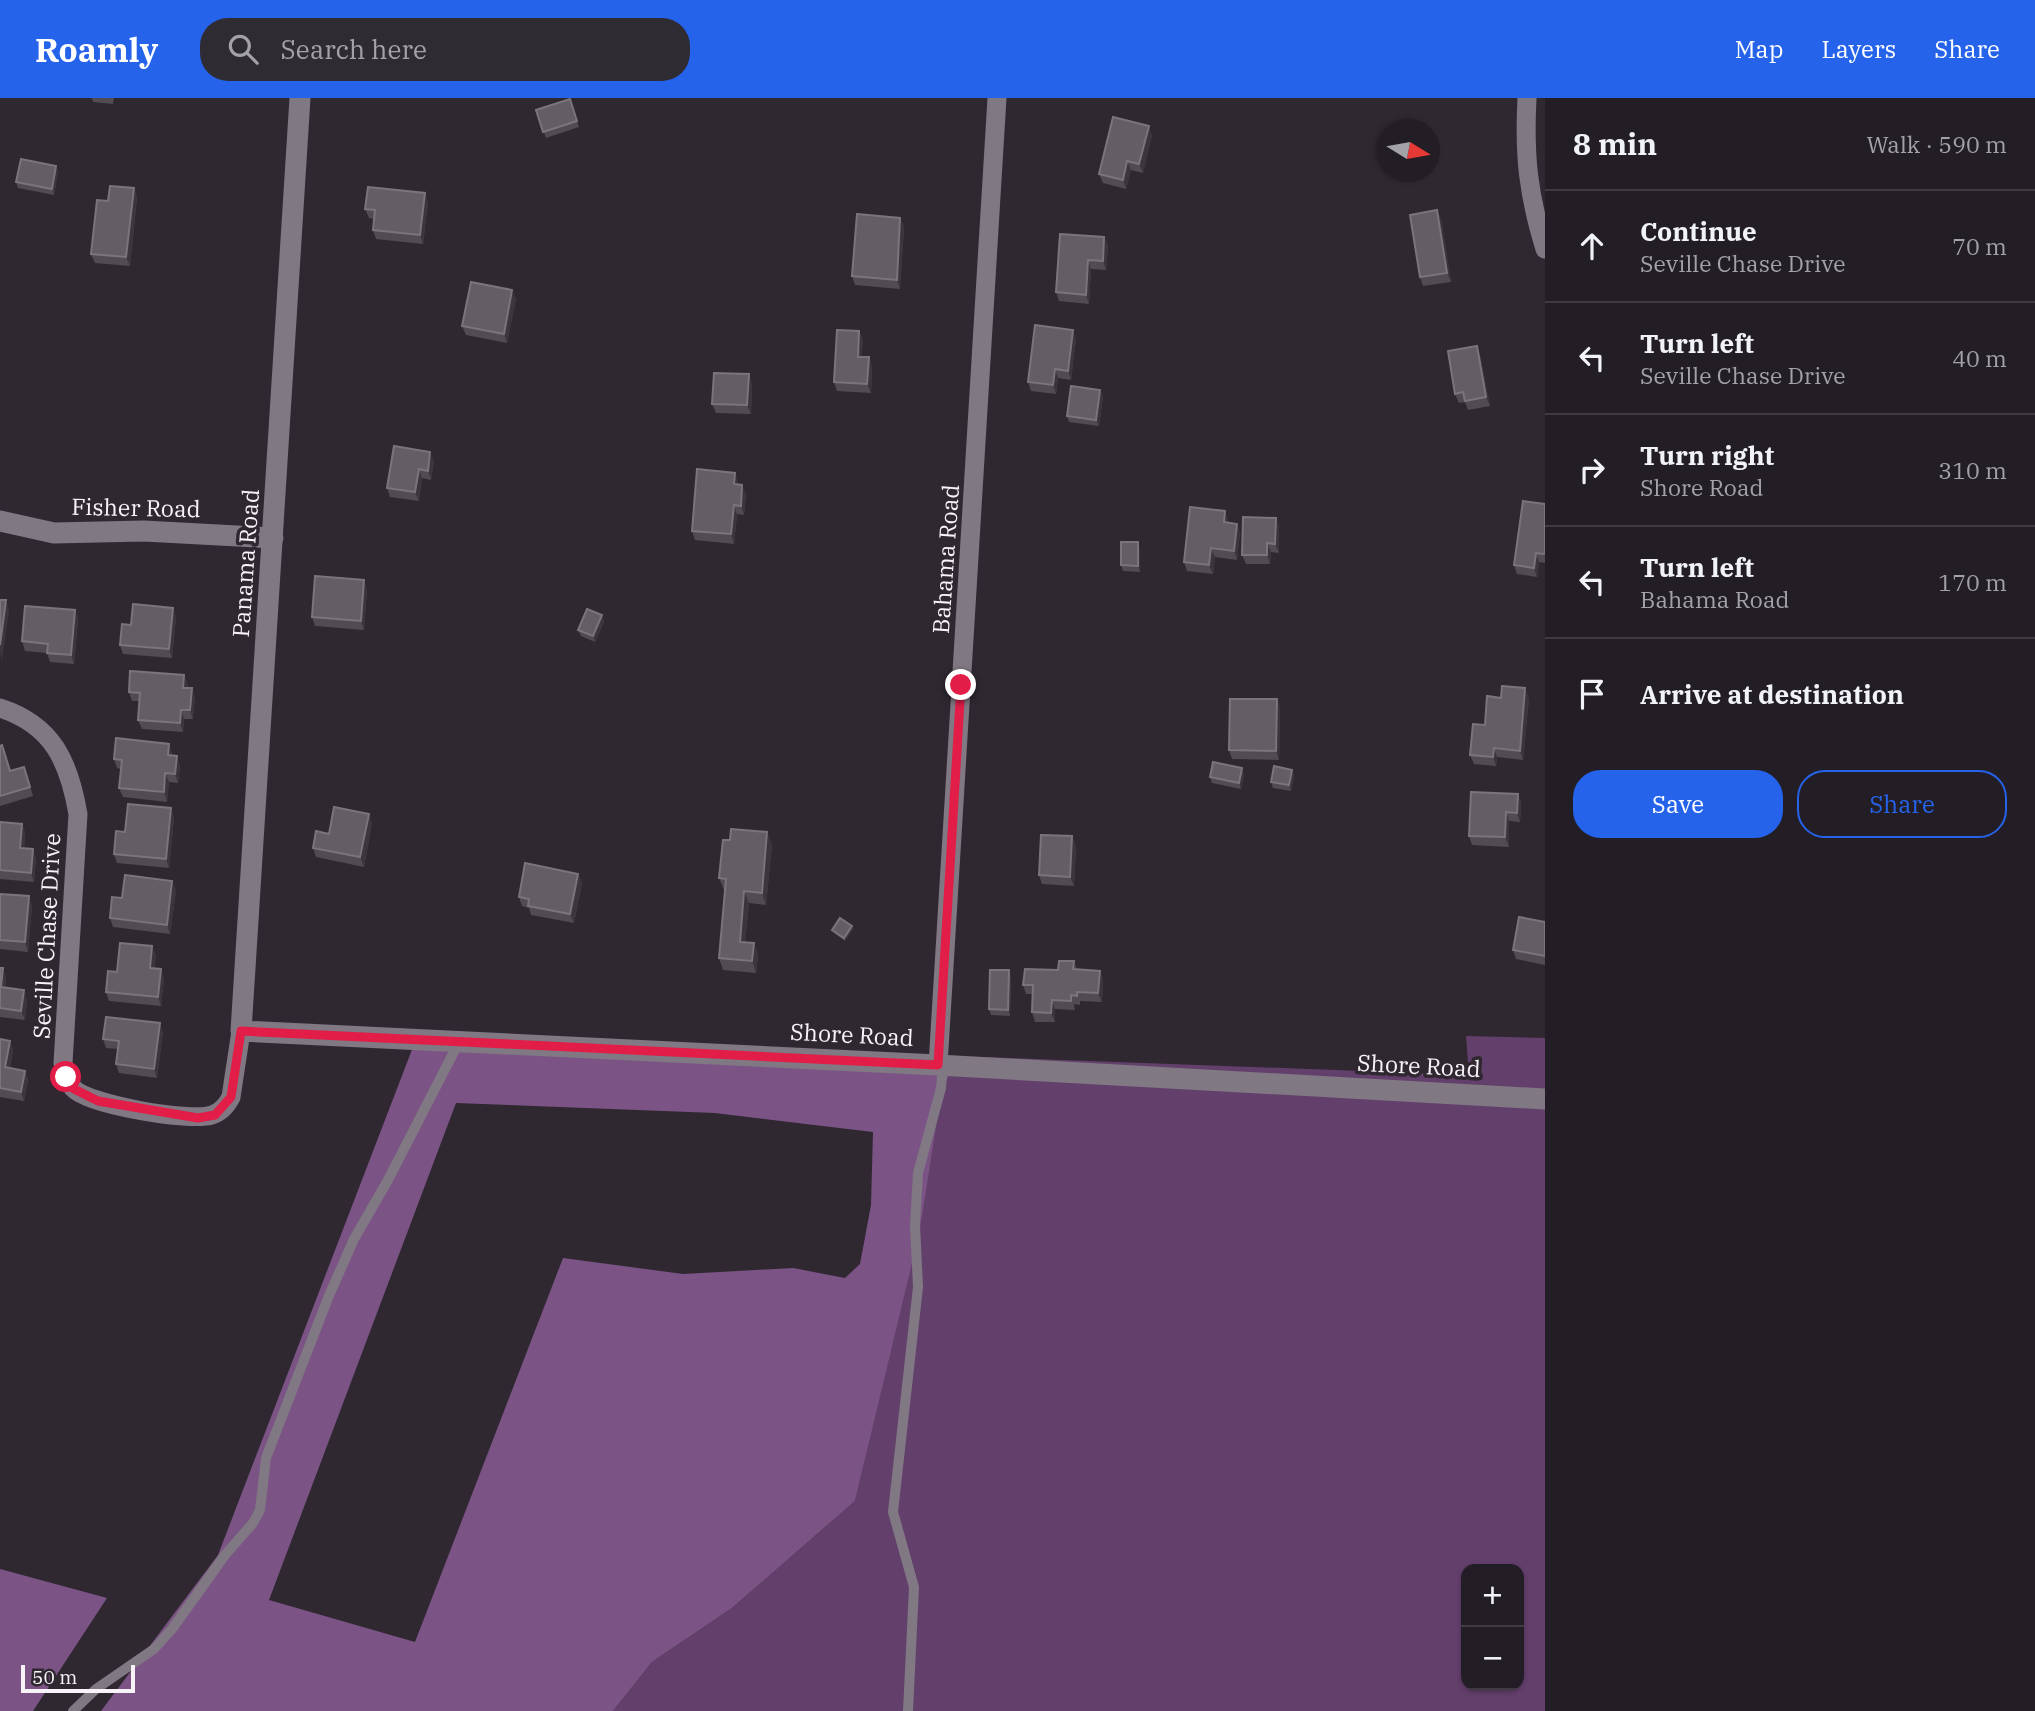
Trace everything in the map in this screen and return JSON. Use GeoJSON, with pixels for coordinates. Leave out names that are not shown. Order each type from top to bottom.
{"type":"FeatureCollection","features":[{"type":"Feature","properties":{"kind":"street","name":"Panama Road"},"geometry":{"type":"LineString","coordinates":[[241,1031],[300,98]]}},
{"type":"Feature","properties":{"kind":"street","name":"Bahama Road"},"geometry":{"type":"LineString","coordinates":[[941,1065],[997,98]]}},
{"type":"Feature","properties":{"kind":"street"},"geometry":{"type":"LineString","coordinates":[[1527,98],[1526,169],[1533,212],[1545,249]]}},
{"type":"Feature","properties":{"kind":"street","name":"Fisher Road"},"geometry":{"type":"LineString","coordinates":[[0,521],[54,533],[144,531],[273,538]]}},
{"type":"Feature","properties":{"kind":"street","name":"Seville Chase Drive"},"geometry":{"type":"LineString","coordinates":[[0,708],[40,727],[59,752],[72,783],[78,814],[63,1062],[66,1077],[74,1089],[98,1101],[198,1118],[215,1115],[231,1097],[241,1031]]}},
{"type":"Feature","properties":{"kind":"street","name":"Shore Road"},"geometry":{"type":"LineString","coordinates":[[241,1031],[941,1065],[1545,1099]]}},
{"type":"Feature","properties":{"kind":"lane"},"geometry":{"type":"LineString","coordinates":[[72,1711],[96,1689],[154,1649],[172,1629],[225,1555],[253,1523],[260,1510],[267,1458],[328,1298],[354,1239],[388,1180],[459,1042]]}},
{"type":"Feature","properties":{"kind":"lane"},"geometry":{"type":"LineString","coordinates":[[908,1711],[914,1587],[893,1512],[918,1287],[915,1225],[918,1173],[941,1088],[941,1065]]}},
{"type":"Feature","properties":{"kind":"shaded area"},"geometry":{"type":"Polygon","coordinates":[[[1466,1036],[1545,1038],[1545,1091],[957,1056],[1469,1075],[1466,1036]]]}},
{"type":"Feature","properties":{"kind":"shaded area"},"geometry":{"type":"Polygon","coordinates":[[[413,1047],[950,1073],[941,1096],[919,1234],[855,1501],[732,1608],[652,1662],[613,1711],[101,1711],[218,1555],[413,1047]],[[456,1103],[269,1600],[415,1642],[563,1258],[683,1274],[793,1268],[845,1278],[860,1264],[871,1205],[873,1132],[715,1113],[456,1103]]]}},
{"type":"Feature","properties":{"kind":"shaded area"},"geometry":{"type":"Polygon","coordinates":[[[950,1073],[1545,1107],[1545,1711],[613,1711],[652,1662],[732,1608],[855,1501],[918,1234],[941,1096],[950,1073]]]}},
{"type":"Feature","properties":{"kind":"shaded area"},"geometry":{"type":"Polygon","coordinates":[[[0,1569],[107,1598],[33,1711],[0,1711],[0,1569]]]}},
{"type":"Feature","properties":{"kind":"building"},"geometry":{"type":"Polygon","coordinates":[[[570,99],[577,121],[543,132],[536,110],[570,99]]]}},
{"type":"Feature","properties":{"kind":"building"},"geometry":{"type":"Polygon","coordinates":[[[1113,117],[1149,126],[1139,164],[1127,161],[1123,180],[1099,174],[1113,117]]]}},
{"type":"Feature","properties":{"kind":"building"},"geometry":{"type":"Polygon","coordinates":[[[21,159],[56,166],[52,189],[16,182],[21,159]]]}},
{"type":"Feature","properties":{"kind":"building"},"geometry":{"type":"Polygon","coordinates":[[[110,186],[134,188],[126,257],[91,254],[97,200],[108,201],[110,186]]]}},
{"type":"Feature","properties":{"kind":"building"},"geometry":{"type":"Polygon","coordinates":[[[368,187],[425,193],[420,235],[373,230],[375,210],[365,209],[368,187]]]}},
{"type":"Feature","properties":{"kind":"building"},"geometry":{"type":"Polygon","coordinates":[[[1437,210],[1447,273],[1420,277],[1410,215],[1437,210]]]}},
{"type":"Feature","properties":{"kind":"building"},"geometry":{"type":"Polygon","coordinates":[[[857,214],[900,218],[897,280],[852,276],[857,214]]]}},
{"type":"Feature","properties":{"kind":"building"},"geometry":{"type":"Polygon","coordinates":[[[1060,234],[1104,237],[1103,261],[1088,260],[1086,295],[1056,292],[1060,234]]]}},
{"type":"Feature","properties":{"kind":"building"},"geometry":{"type":"Polygon","coordinates":[[[471,282],[512,290],[504,334],[462,326],[471,282]]]}},
{"type":"Feature","properties":{"kind":"building"},"geometry":{"type":"Polygon","coordinates":[[[1035,325],[1073,330],[1068,371],[1055,369],[1053,385],[1028,382],[1035,325]]]}},
{"type":"Feature","properties":{"kind":"building"},"geometry":{"type":"Polygon","coordinates":[[[837,330],[859,331],[858,357],[869,357],[867,384],[834,382],[837,330]]]}},
{"type":"Feature","properties":{"kind":"building"},"geometry":{"type":"Polygon","coordinates":[[[1477,346],[1486,397],[1465,401],[1463,392],[1455,394],[1448,351],[1477,346]]]}},
{"type":"Feature","properties":{"kind":"building"},"geometry":{"type":"Polygon","coordinates":[[[714,373],[749,374],[747,405],[712,404],[714,373]]]}},
{"type":"Feature","properties":{"kind":"building"},"geometry":{"type":"Polygon","coordinates":[[[1071,386],[1100,390],[1096,420],[1067,416],[1071,386]]]}},
{"type":"Feature","properties":{"kind":"building"},"geometry":{"type":"Polygon","coordinates":[[[394,446],[430,452],[428,471],[419,469],[415,492],[387,488],[394,446]]]}},
{"type":"Feature","properties":{"kind":"building"},"geometry":{"type":"Polygon","coordinates":[[[697,469],[735,473],[734,484],[742,485],[741,506],[734,505],[731,534],[692,531],[697,469]]]}},
{"type":"Feature","properties":{"kind":"building"},"geometry":{"type":"Polygon","coordinates":[[[1523,501],[1545,504],[1545,554],[1536,553],[1534,568],[1514,565],[1523,501]]]}},
{"type":"Feature","properties":{"kind":"building"},"geometry":{"type":"Polygon","coordinates":[[[1190,507],[1225,511],[1224,522],[1237,524],[1234,551],[1211,548],[1209,565],[1184,562],[1190,507]]]}},
{"type":"Feature","properties":{"kind":"building"},"geometry":{"type":"Polygon","coordinates":[[[1243,517],[1276,518],[1275,544],[1267,543],[1267,555],[1242,555],[1243,517]]]}},
{"type":"Feature","properties":{"kind":"building"},"geometry":{"type":"Polygon","coordinates":[[[1121,542],[1138,542],[1138,566],[1121,565],[1121,542]]]}},
{"type":"Feature","properties":{"kind":"building"},"geometry":{"type":"Polygon","coordinates":[[[315,576],[364,580],[361,621],[312,617],[315,576]]]}},
{"type":"Feature","properties":{"kind":"building"},"geometry":{"type":"Polygon","coordinates":[[[0,600],[6,600],[0,645],[0,600]]]}},
{"type":"Feature","properties":{"kind":"building"},"geometry":{"type":"Polygon","coordinates":[[[133,604],[173,608],[169,649],[120,645],[122,624],[131,625],[133,604]]]}},
{"type":"Feature","properties":{"kind":"building"},"geometry":{"type":"Polygon","coordinates":[[[25,606],[75,610],[71,655],[47,653],[48,644],[22,641],[25,606]]]}},
{"type":"Feature","properties":{"kind":"building"},"geometry":{"type":"Polygon","coordinates":[[[587,609],[602,615],[593,636],[578,630],[587,609]]]}},
{"type":"Feature","properties":{"kind":"building"},"geometry":{"type":"Polygon","coordinates":[[[130,671],[184,675],[183,688],[192,688],[190,710],[181,710],[180,723],[138,720],[140,693],[129,692],[130,671]]]}},
{"type":"Feature","properties":{"kind":"building"},"geometry":{"type":"Polygon","coordinates":[[[1502,686],[1525,688],[1520,751],[1494,748],[1493,757],[1470,755],[1473,724],[1485,725],[1487,696],[1501,698],[1502,686]]]}},
{"type":"Feature","properties":{"kind":"building"},"geometry":{"type":"Polygon","coordinates":[[[1230,699],[1277,699],[1276,751],[1229,750],[1230,699]]]}},
{"type":"Feature","properties":{"kind":"building"},"geometry":{"type":"Polygon","coordinates":[[[116,738],[169,744],[168,755],[177,756],[175,774],[165,773],[164,792],[119,788],[122,760],[114,759],[116,738]]]}},
{"type":"Feature","properties":{"kind":"building"},"geometry":{"type":"Polygon","coordinates":[[[2,745],[10,771],[24,767],[30,787],[0,796],[0,746],[2,745]]]}},
{"type":"Feature","properties":{"kind":"building"},"geometry":{"type":"Polygon","coordinates":[[[1213,762],[1242,768],[1239,783],[1210,777],[1213,762]]]}},
{"type":"Feature","properties":{"kind":"building"},"geometry":{"type":"Polygon","coordinates":[[[1274,766],[1292,770],[1289,785],[1271,782],[1274,766]]]}},
{"type":"Feature","properties":{"kind":"building"},"geometry":{"type":"Polygon","coordinates":[[[1471,792],[1518,794],[1517,813],[1506,812],[1505,837],[1469,836],[1471,792]]]}},
{"type":"Feature","properties":{"kind":"building"},"geometry":{"type":"Polygon","coordinates":[[[128,804],[171,808],[166,859],[114,854],[116,831],[125,832],[128,804]]]}},
{"type":"Feature","properties":{"kind":"building"},"geometry":{"type":"Polygon","coordinates":[[[334,807],[369,814],[360,857],[313,848],[316,831],[329,834],[334,807]]]}},
{"type":"Feature","properties":{"kind":"building"},"geometry":{"type":"Polygon","coordinates":[[[0,822],[22,824],[20,848],[33,849],[31,873],[0,870],[0,822]]]}},
{"type":"Feature","properties":{"kind":"building"},"geometry":{"type":"Polygon","coordinates":[[[731,829],[767,832],[762,893],[744,891],[740,942],[754,943],[752,961],[719,958],[726,879],[719,878],[723,840],[730,840],[731,829]]]}},
{"type":"Feature","properties":{"kind":"building"},"geometry":{"type":"Polygon","coordinates":[[[1041,835],[1072,836],[1070,877],[1039,875],[1041,835]]]}},
{"type":"Feature","properties":{"kind":"building"},"geometry":{"type":"Polygon","coordinates":[[[525,863],[578,874],[570,914],[528,906],[529,899],[519,897],[525,863]]]}},
{"type":"Feature","properties":{"kind":"building"},"geometry":{"type":"Polygon","coordinates":[[[125,875],[172,881],[167,925],[110,918],[112,897],[122,898],[125,875]]]}},
{"type":"Feature","properties":{"kind":"building"},"geometry":{"type":"Polygon","coordinates":[[[0,894],[29,896],[25,942],[0,940],[0,894]]]}},
{"type":"Feature","properties":{"kind":"building"},"geometry":{"type":"Polygon","coordinates":[[[1519,917],[1545,922],[1545,956],[1513,950],[1519,917]]]}},
{"type":"Feature","properties":{"kind":"building"},"geometry":{"type":"Polygon","coordinates":[[[840,918],[852,926],[844,938],[832,930],[840,918]]]}},
{"type":"Feature","properties":{"kind":"building"},"geometry":{"type":"Polygon","coordinates":[[[120,943],[152,946],[150,968],[161,969],[158,997],[106,992],[108,971],[117,972],[120,943]]]}},
{"type":"Feature","properties":{"kind":"building"},"geometry":{"type":"Polygon","coordinates":[[[1059,961],[1074,961],[1073,969],[1100,971],[1098,993],[1077,992],[1077,996],[1071,995],[1071,1001],[1052,1000],[1051,1013],[1032,1012],[1033,985],[1023,985],[1025,969],[1058,970],[1059,961]]]}},
{"type":"Feature","properties":{"kind":"building"},"geometry":{"type":"Polygon","coordinates":[[[0,968],[3,968],[1,987],[24,990],[21,1011],[0,1008],[0,968]]]}},
{"type":"Feature","properties":{"kind":"building"},"geometry":{"type":"Polygon","coordinates":[[[990,970],[1009,970],[1008,1010],[989,1009],[990,970]]]}},
{"type":"Feature","properties":{"kind":"building"},"geometry":{"type":"Polygon","coordinates":[[[106,1017],[160,1023],[154,1069],[116,1064],[119,1041],[103,1039],[106,1017]]]}},
{"type":"Feature","properties":{"kind":"building"},"geometry":{"type":"Polygon","coordinates":[[[0,1039],[10,1041],[5,1067],[25,1071],[21,1092],[0,1088],[0,1039]]]}},
{"type":"Feature","properties":{"kind":"route"},"geometry":{"type":"LineString","coordinates":[[66,1077],[74,1089],[98,1101],[198,1118],[215,1115],[231,1097],[241,1031],[938,1065],[961,685]]}}]}
